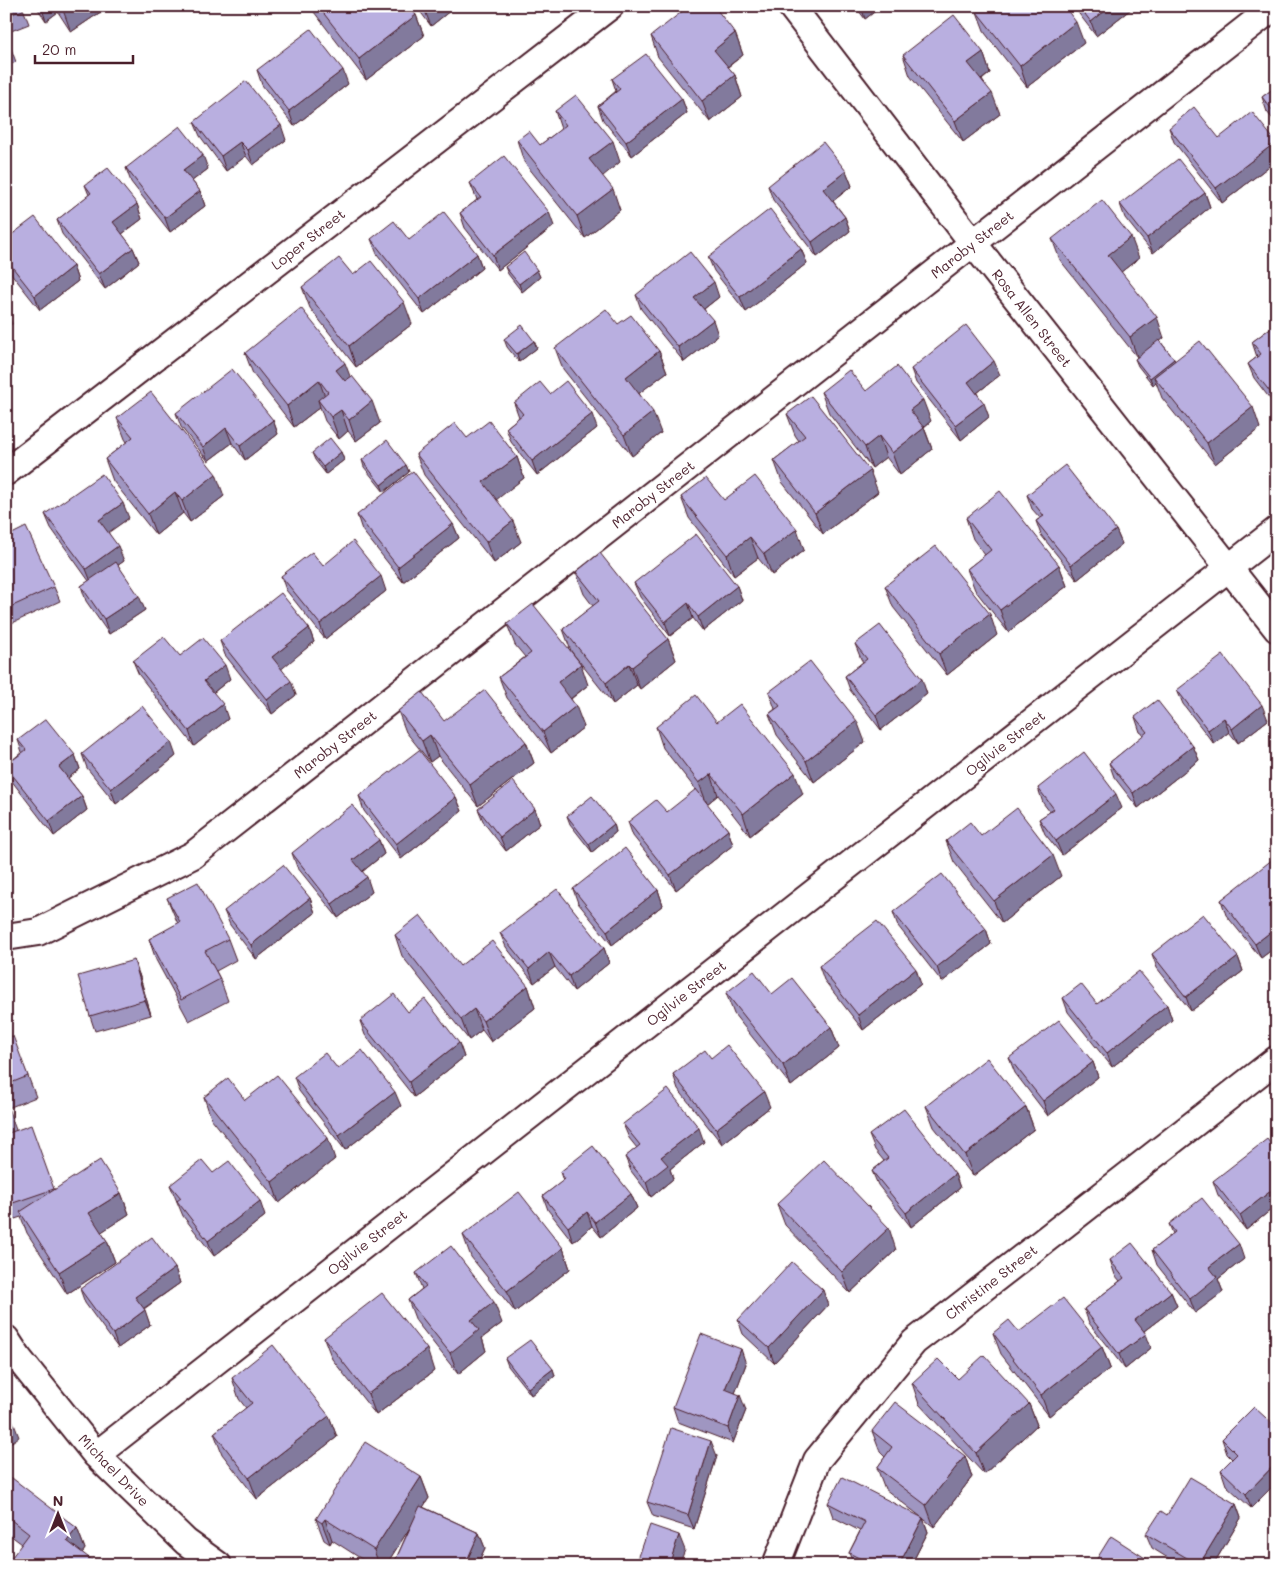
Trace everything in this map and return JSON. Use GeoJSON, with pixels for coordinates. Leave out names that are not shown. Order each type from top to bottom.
{"type":"FeatureCollection","features":[{"type":"Feature","properties":{"kind":"street","name":"Loper Street"},"geometry":{"type":"LineString","coordinates":[[6,472],[610,6]]}},
{"type":"Feature","properties":{"kind":"street","name":"Rosa Allen Street"},"geometry":{"type":"LineString","coordinates":[[791,6],[973,243],[1277,629]]}},
{"type":"Feature","properties":{"kind":"street","name":"Maroby Street"},"geometry":{"type":"LineString","coordinates":[[6,937],[38,932],[194,855],[1275,6]]}},
{"type":"Feature","properties":{"kind":"street","name":"Ogilvie Street"},"geometry":{"type":"LineString","coordinates":[[96,1455],[1277,530]]}},
{"type":"Feature","properties":{"kind":"street","name":"Christine Street"},"geometry":{"type":"LineString","coordinates":[[776,1565],[818,1460],[914,1342],[1277,1059]]}},
{"type":"Feature","properties":{"kind":"street","name":"Michael Drive"},"geometry":{"type":"LineString","coordinates":[[6,1339],[19,1359],[96,1455],[186,1542],[218,1565]]}},
{"type":"Feature","properties":{"kind":"building"},"geometry":{"type":"Polygon","coordinates":[[[6,6],[22,6],[23,10],[6,16],[6,6]]]}},
{"type":"Feature","properties":{"kind":"building"},"geometry":{"type":"Polygon","coordinates":[[[61,6],[69,6],[63,10],[61,6]]]}},
{"type":"Feature","properties":{"kind":"building"},"geometry":{"type":"Polygon","coordinates":[[[318,6],[409,6],[416,15],[359,59],[318,6]]]}},
{"type":"Feature","properties":{"kind":"building"},"geometry":{"type":"Polygon","coordinates":[[[422,6],[432,6],[425,11],[422,6]]]}},
{"type":"Feature","properties":{"kind":"building"},"geometry":{"type":"Polygon","coordinates":[[[689,6],[714,6],[735,33],[714,50],[735,75],[702,101],[651,36],[689,6]]]}},
{"type":"Feature","properties":{"kind":"building"},"geometry":{"type":"Polygon","coordinates":[[[984,6],[1064,6],[1076,22],[1020,66],[977,12],[984,6]]]}},
{"type":"Feature","properties":{"kind":"building"},"geometry":{"type":"Polygon","coordinates":[[[1079,6],[1111,6],[1091,22],[1079,6]]]}},
{"type":"Feature","properties":{"kind":"building"},"geometry":{"type":"Polygon","coordinates":[[[954,15],[983,52],[968,63],[992,93],[955,121],[903,55],[954,15]]]}},
{"type":"Feature","properties":{"kind":"building"},"geometry":{"type":"Polygon","coordinates":[[[311,29],[343,70],[289,111],[257,70],[311,29]]]}},
{"type":"Feature","properties":{"kind":"building"},"geometry":{"type":"Polygon","coordinates":[[[6,35],[11,47],[6,49],[6,35]]]}},
{"type":"Feature","properties":{"kind":"building"},"geometry":{"type":"Polygon","coordinates":[[[646,54],[682,99],[626,142],[598,106],[620,89],[612,79],[646,54]]]}},
{"type":"Feature","properties":{"kind":"building"},"geometry":{"type":"Polygon","coordinates":[[[246,81],[281,125],[248,150],[240,142],[221,156],[194,122],[246,81]]]}},
{"type":"Feature","properties":{"kind":"building"},"geometry":{"type":"Polygon","coordinates":[[[1277,86],[1277,116],[1262,97],[1277,86]]]}},
{"type":"Feature","properties":{"kind":"building"},"geometry":{"type":"Polygon","coordinates":[[[576,95],[613,141],[589,159],[613,189],[577,216],[517,140],[529,131],[540,145],[566,125],[555,111],[576,95]]]}},
{"type":"Feature","properties":{"kind":"building"},"geometry":{"type":"Polygon","coordinates":[[[1194,107],[1219,138],[1252,112],[1276,142],[1216,188],[1169,128],[1194,107]]]}},
{"type":"Feature","properties":{"kind":"building"},"geometry":{"type":"Polygon","coordinates":[[[180,126],[203,155],[183,170],[200,191],[165,218],[126,168],[180,126]]]}},
{"type":"Feature","properties":{"kind":"building"},"geometry":{"type":"Polygon","coordinates":[[[823,142],[846,171],[823,189],[845,217],[812,242],[768,186],[823,142]]]}},
{"type":"Feature","properties":{"kind":"building"},"geometry":{"type":"Polygon","coordinates":[[[504,156],[549,212],[493,255],[460,213],[481,197],[470,183],[504,156]]]}},
{"type":"Feature","properties":{"kind":"building"},"geometry":{"type":"Polygon","coordinates":[[[1178,159],[1205,193],[1147,238],[1120,204],[1178,159]]]}},
{"type":"Feature","properties":{"kind":"building"},"geometry":{"type":"Polygon","coordinates":[[[108,168],[137,204],[113,222],[133,248],[99,274],[57,220],[91,193],[85,185],[108,168]]]}},
{"type":"Feature","properties":{"kind":"building"},"geometry":{"type":"Polygon","coordinates":[[[1102,200],[1131,237],[1108,255],[1157,317],[1130,337],[1052,239],[1102,200]]]}},
{"type":"Feature","properties":{"kind":"building"},"geometry":{"type":"Polygon","coordinates":[[[770,209],[801,249],[740,297],[708,257],[770,209]]]}},
{"type":"Feature","properties":{"kind":"building"},"geometry":{"type":"Polygon","coordinates":[[[444,212],[477,254],[419,299],[371,239],[394,221],[409,240],[444,212]]]}},
{"type":"Feature","properties":{"kind":"building"},"geometry":{"type":"Polygon","coordinates":[[[35,217],[73,266],[35,296],[6,259],[6,239],[35,217]]]}},
{"type":"Feature","properties":{"kind":"building"},"geometry":{"type":"Polygon","coordinates":[[[524,252],[537,270],[519,284],[505,267],[524,252]]]}},
{"type":"Feature","properties":{"kind":"building"},"geometry":{"type":"Polygon","coordinates":[[[690,252],[714,282],[694,298],[713,320],[678,347],[636,295],[690,252]]]}},
{"type":"Feature","properties":{"kind":"building"},"geometry":{"type":"Polygon","coordinates":[[[339,258],[353,275],[371,261],[404,302],[349,346],[302,287],[339,258]]]}},
{"type":"Feature","properties":{"kind":"building"},"geometry":{"type":"Polygon","coordinates":[[[301,308],[345,363],[336,370],[345,381],[352,376],[372,401],[349,420],[341,410],[331,417],[318,400],[328,392],[319,380],[287,406],[245,353],[301,308]]]}},
{"type":"Feature","properties":{"kind":"building"},"geometry":{"type":"Polygon","coordinates":[[[606,309],[618,324],[631,315],[659,351],[626,377],[653,412],[624,435],[555,348],[606,309]]]}},
{"type":"Feature","properties":{"kind":"building"},"geometry":{"type":"Polygon","coordinates":[[[1277,323],[1277,397],[1275,398],[1248,364],[1261,354],[1252,342],[1277,323]]]}},
{"type":"Feature","properties":{"kind":"building"},"geometry":{"type":"Polygon","coordinates":[[[522,325],[534,341],[517,354],[504,339],[522,325]]]}},
{"type":"Feature","properties":{"kind":"building"},"geometry":{"type":"Polygon","coordinates":[[[966,325],[994,361],[968,382],[984,403],[955,425],[911,369],[966,325]]]}},
{"type":"Feature","properties":{"kind":"building"},"geometry":{"type":"Polygon","coordinates":[[[1159,340],[1174,359],[1150,378],[1135,359],[1159,340]]]}},
{"type":"Feature","properties":{"kind":"building"},"geometry":{"type":"Polygon","coordinates":[[[1200,341],[1253,407],[1207,443],[1154,377],[1200,341]]]}},
{"type":"Feature","properties":{"kind":"building"},"geometry":{"type":"Polygon","coordinates":[[[897,366],[923,400],[910,410],[924,428],[892,453],[879,436],[865,447],[821,392],[849,370],[866,391],[897,366]]]}},
{"type":"Feature","properties":{"kind":"building"},"geometry":{"type":"Polygon","coordinates":[[[232,369],[273,420],[240,446],[226,428],[203,447],[176,413],[232,369]]]}},
{"type":"Feature","properties":{"kind":"building"},"geometry":{"type":"Polygon","coordinates":[[[566,381],[592,414],[532,461],[506,428],[523,414],[514,403],[540,382],[550,394],[566,381]]]}},
{"type":"Feature","properties":{"kind":"building"},"geometry":{"type":"Polygon","coordinates":[[[151,392],[216,474],[182,501],[175,492],[148,514],[105,459],[133,437],[117,418],[151,392]]]}},
{"type":"Feature","properties":{"kind":"building"},"geometry":{"type":"Polygon","coordinates":[[[811,396],[870,471],[815,513],[774,460],[805,436],[787,414],[811,396]]]}},
{"type":"Feature","properties":{"kind":"building"},"geometry":{"type":"Polygon","coordinates":[[[489,421],[517,457],[483,482],[513,521],[486,542],[416,454],[455,423],[467,438],[489,421]]]}},
{"type":"Feature","properties":{"kind":"building"},"geometry":{"type":"Polygon","coordinates":[[[330,438],[341,452],[323,467],[312,453],[330,438]]]}},
{"type":"Feature","properties":{"kind":"building"},"geometry":{"type":"Polygon","coordinates":[[[387,440],[406,465],[381,485],[362,460],[387,440]]]}},
{"type":"Feature","properties":{"kind":"building"},"geometry":{"type":"Polygon","coordinates":[[[1065,465],[1116,530],[1071,565],[1036,521],[1044,516],[1027,495],[1065,465]]]}},
{"type":"Feature","properties":{"kind":"building"},"geometry":{"type":"Polygon","coordinates":[[[413,471],[453,524],[398,567],[357,515],[413,471]]]}},
{"type":"Feature","properties":{"kind":"building"},"geometry":{"type":"Polygon","coordinates":[[[102,474],[123,503],[99,520],[118,546],[86,569],[45,514],[102,474]]]}},
{"type":"Feature","properties":{"kind":"building"},"geometry":{"type":"Polygon","coordinates":[[[755,476],[797,529],[764,554],[750,537],[727,555],[681,497],[706,478],[724,500],[755,476]]]}},
{"type":"Feature","properties":{"kind":"building"},"geometry":{"type":"Polygon","coordinates":[[[1000,491],[1059,565],[1000,610],[967,569],[991,550],[966,518],[1000,491]]]}},
{"type":"Feature","properties":{"kind":"building"},"geometry":{"type":"Polygon","coordinates":[[[26,527],[54,587],[6,609],[6,537],[26,527]]]}},
{"type":"Feature","properties":{"kind":"building"},"geometry":{"type":"Polygon","coordinates":[[[696,534],[737,586],[698,617],[688,603],[665,622],[634,583],[696,534]]]}},
{"type":"Feature","properties":{"kind":"building"},"geometry":{"type":"Polygon","coordinates":[[[353,541],[381,576],[320,624],[281,576],[312,552],[323,566],[353,541]]]}},
{"type":"Feature","properties":{"kind":"building"},"geometry":{"type":"Polygon","coordinates":[[[936,546],[990,614],[939,654],[885,586],[936,546]]]}},
{"type":"Feature","properties":{"kind":"building"},"geometry":{"type":"Polygon","coordinates":[[[600,553],[668,639],[632,667],[629,664],[606,683],[563,629],[599,601],[576,572],[600,553]]]}},
{"type":"Feature","properties":{"kind":"building"},"geometry":{"type":"Polygon","coordinates":[[[116,562],[139,596],[104,619],[81,586],[116,562]]]}},
{"type":"Feature","properties":{"kind":"building"},"geometry":{"type":"Polygon","coordinates":[[[281,593],[309,628],[272,657],[291,681],[267,700],[220,641],[281,593]]]}},
{"type":"Feature","properties":{"kind":"building"},"geometry":{"type":"Polygon","coordinates":[[[533,604],[581,664],[558,682],[576,706],[543,732],[499,677],[531,653],[507,624],[533,604]]]}},
{"type":"Feature","properties":{"kind":"building"},"geometry":{"type":"Polygon","coordinates":[[[880,625],[922,679],[876,715],[845,676],[867,659],[855,644],[880,625]]]}},
{"type":"Feature","properties":{"kind":"building"},"geometry":{"type":"Polygon","coordinates":[[[164,637],[180,656],[203,638],[225,665],[204,681],[223,704],[189,731],[133,661],[164,637]]]}},
{"type":"Feature","properties":{"kind":"building"},"geometry":{"type":"Polygon","coordinates":[[[1223,655],[1262,705],[1232,729],[1224,718],[1208,730],[1177,690],[1223,655]]]}},
{"type":"Feature","properties":{"kind":"building"},"geometry":{"type":"Polygon","coordinates":[[[810,661],[857,721],[806,761],[769,714],[780,706],[769,692],[810,661]]]}},
{"type":"Feature","properties":{"kind":"building"},"geometry":{"type":"Polygon","coordinates":[[[485,690],[526,742],[470,785],[430,735],[422,741],[398,711],[422,692],[444,721],[485,690]]]}},
{"type":"Feature","properties":{"kind":"building"},"geometry":{"type":"Polygon","coordinates":[[[696,695],[717,722],[740,704],[795,773],[743,814],[711,774],[699,783],[656,727],[696,695]]]}},
{"type":"Feature","properties":{"kind":"building"},"geometry":{"type":"Polygon","coordinates":[[[1157,700],[1193,746],[1133,793],[1109,763],[1147,732],[1135,717],[1157,700]]]}},
{"type":"Feature","properties":{"kind":"building"},"geometry":{"type":"Polygon","coordinates":[[[142,706],[171,742],[111,789],[82,754],[142,706]]]}},
{"type":"Feature","properties":{"kind":"building"},"geometry":{"type":"Polygon","coordinates":[[[46,719],[75,755],[59,767],[82,796],[49,821],[6,767],[6,765],[26,750],[18,740],[46,719]]]}},
{"type":"Feature","properties":{"kind":"building"},"geometry":{"type":"Polygon","coordinates":[[[419,750],[456,797],[396,844],[359,796],[419,750]]]}},
{"type":"Feature","properties":{"kind":"building"},"geometry":{"type":"Polygon","coordinates":[[[1084,752],[1116,794],[1056,841],[1039,819],[1054,809],[1038,788],[1084,752]]]}},
{"type":"Feature","properties":{"kind":"building"},"geometry":{"type":"Polygon","coordinates":[[[513,781],[535,809],[500,837],[478,809],[513,781]]]}},
{"type":"Feature","properties":{"kind":"building"},"geometry":{"type":"Polygon","coordinates":[[[696,789],[728,830],[670,875],[628,822],[656,800],[667,812],[696,789]]]}},
{"type":"Feature","properties":{"kind":"building"},"geometry":{"type":"Polygon","coordinates":[[[592,796],[614,824],[589,844],[567,816],[592,796]]]}},
{"type":"Feature","properties":{"kind":"building"},"geometry":{"type":"Polygon","coordinates":[[[352,805],[379,840],[353,860],[367,877],[332,904],[292,853],[352,805]]]}},
{"type":"Feature","properties":{"kind":"building"},"geometry":{"type":"Polygon","coordinates":[[[1017,808],[1053,855],[994,901],[946,841],[970,822],[981,836],[1017,808]]]}},
{"type":"Feature","properties":{"kind":"building"},"geometry":{"type":"Polygon","coordinates":[[[625,848],[658,890],[607,931],[573,889],[625,848]]]}},
{"type":"Feature","properties":{"kind":"building"},"geometry":{"type":"Polygon","coordinates":[[[1273,859],[1277,864],[1277,927],[1255,944],[1221,900],[1273,859]]]}},
{"type":"Feature","properties":{"kind":"building"},"geometry":{"type":"Polygon","coordinates":[[[283,865],[310,898],[251,945],[224,911],[283,865]]]}},
{"type":"Feature","properties":{"kind":"building"},"geometry":{"type":"Polygon","coordinates":[[[942,874],[986,929],[937,967],[893,912],[942,874]]]}},
{"type":"Feature","properties":{"kind":"building"},"geometry":{"type":"Polygon","coordinates":[[[198,882],[228,939],[205,951],[220,979],[181,1000],[149,939],[180,922],[167,898],[198,882]]]}},
{"type":"Feature","properties":{"kind":"building"},"geometry":{"type":"Polygon","coordinates":[[[557,889],[604,948],[569,976],[549,952],[529,969],[500,933],[557,889]]]}},
{"type":"Feature","properties":{"kind":"building"},"geometry":{"type":"Polygon","coordinates":[[[1203,914],[1238,957],[1186,997],[1152,954],[1203,914]]]}},
{"type":"Feature","properties":{"kind":"building"},"geometry":{"type":"Polygon","coordinates":[[[420,915],[460,966],[492,941],[528,986],[483,1021],[474,1009],[461,1019],[395,935],[420,915]]]}},
{"type":"Feature","properties":{"kind":"building"},"geometry":{"type":"Polygon","coordinates":[[[877,921],[916,969],[858,1015],[819,966],[877,921]]]}},
{"type":"Feature","properties":{"kind":"building"},"geometry":{"type":"Polygon","coordinates":[[[134,960],[145,1000],[90,1016],[78,976],[134,960]]]}},
{"type":"Feature","properties":{"kind":"building"},"geometry":{"type":"Polygon","coordinates":[[[754,971],[772,994],[792,978],[831,1027],[783,1065],[726,993],[754,971]]]}},
{"type":"Feature","properties":{"kind":"building"},"geometry":{"type":"Polygon","coordinates":[[[1139,971],[1167,1005],[1107,1053],[1063,998],[1081,984],[1097,1004],[1139,971]]]}},
{"type":"Feature","properties":{"kind":"building"},"geometry":{"type":"Polygon","coordinates":[[[394,994],[408,1012],[425,999],[459,1043],[409,1082],[360,1021],[394,994]]]}},
{"type":"Feature","properties":{"kind":"building"},"geometry":{"type":"Polygon","coordinates":[[[1059,1020],[1093,1062],[1043,1101],[1009,1058],[1059,1020]]]}},
{"type":"Feature","properties":{"kind":"building"},"geometry":{"type":"Polygon","coordinates":[[[13,1036],[28,1076],[6,1085],[6,1038],[13,1036]]]}},
{"type":"Feature","properties":{"kind":"building"},"geometry":{"type":"Polygon","coordinates":[[[727,1045],[764,1092],[716,1129],[673,1074],[705,1050],[711,1058],[727,1045]]]}},
{"type":"Feature","properties":{"kind":"building"},"geometry":{"type":"Polygon","coordinates":[[[362,1050],[395,1092],[339,1135],[294,1077],[325,1053],[338,1069],[362,1050]]]}},
{"type":"Feature","properties":{"kind":"building"},"geometry":{"type":"Polygon","coordinates":[[[987,1058],[1026,1107],[965,1155],[926,1106],[987,1058]]]}},
{"type":"Feature","properties":{"kind":"building"},"geometry":{"type":"Polygon","coordinates":[[[277,1075],[328,1138],[272,1182],[204,1097],[228,1078],[245,1100],[277,1075]]]}},
{"type":"Feature","properties":{"kind":"building"},"geometry":{"type":"Polygon","coordinates":[[[668,1089],[699,1128],[661,1157],[668,1165],[646,1182],[625,1157],[640,1145],[623,1124],[668,1089]]]}},
{"type":"Feature","properties":{"kind":"building"},"geometry":{"type":"Polygon","coordinates":[[[904,1109],[955,1174],[906,1213],[872,1171],[888,1158],[869,1135],[904,1109]]]}},
{"type":"Feature","properties":{"kind":"building"},"geometry":{"type":"Polygon","coordinates":[[[31,1125],[54,1189],[10,1204],[6,1195],[6,1134],[31,1125]]]}},
{"type":"Feature","properties":{"kind":"building"},"geometry":{"type":"Polygon","coordinates":[[[1267,1139],[1277,1152],[1277,1186],[1240,1215],[1213,1181],[1267,1139]]]}},
{"type":"Feature","properties":{"kind":"building"},"geometry":{"type":"Polygon","coordinates":[[[593,1146],[631,1194],[595,1222],[587,1212],[568,1227],[543,1196],[565,1179],[560,1172],[593,1146]]]}},
{"type":"Feature","properties":{"kind":"building"},"geometry":{"type":"Polygon","coordinates":[[[100,1160],[121,1193],[89,1213],[107,1241],[59,1272],[20,1212],[100,1160]]]}},
{"type":"Feature","properties":{"kind":"building"},"geometry":{"type":"Polygon","coordinates":[[[202,1160],[213,1173],[229,1161],[260,1201],[208,1241],[177,1201],[181,1198],[170,1185],[202,1160]]]}},
{"type":"Feature","properties":{"kind":"building"},"geometry":{"type":"Polygon","coordinates":[[[824,1160],[889,1228],[842,1272],[777,1204],[824,1160]]]}},
{"type":"Feature","properties":{"kind":"building"},"geometry":{"type":"Polygon","coordinates":[[[519,1192],[563,1248],[507,1291],[463,1235],[519,1192]]]}},
{"type":"Feature","properties":{"kind":"building"},"geometry":{"type":"Polygon","coordinates":[[[1202,1198],[1239,1244],[1209,1267],[1217,1277],[1190,1299],[1152,1250],[1175,1232],[1169,1224],[1202,1198]]]}},
{"type":"Feature","properties":{"kind":"building"},"geometry":{"type":"Polygon","coordinates":[[[152,1237],[175,1268],[135,1297],[145,1310],[113,1334],[80,1289],[152,1237]]]}},
{"type":"Feature","properties":{"kind":"building"},"geometry":{"type":"Polygon","coordinates":[[[1132,1243],[1171,1292],[1135,1320],[1146,1334],[1119,1354],[1084,1309],[1124,1278],[1110,1260],[1132,1243]]]}},
{"type":"Feature","properties":{"kind":"building"},"geometry":{"type":"Polygon","coordinates":[[[451,1246],[494,1302],[471,1320],[479,1330],[450,1353],[408,1300],[426,1286],[416,1273],[451,1246]]]}},
{"type":"Feature","properties":{"kind":"building"},"geometry":{"type":"Polygon","coordinates":[[[792,1262],[823,1290],[769,1348],[738,1320],[792,1262]]]}},
{"type":"Feature","properties":{"kind":"building"},"geometry":{"type":"Polygon","coordinates":[[[382,1293],[427,1349],[368,1394],[324,1338],[382,1293]]]}},
{"type":"Feature","properties":{"kind":"building"},"geometry":{"type":"Polygon","coordinates":[[[1063,1298],[1102,1347],[1041,1395],[993,1333],[1009,1320],[1019,1332],[1063,1298]]]}},
{"type":"Feature","properties":{"kind":"building"},"geometry":{"type":"Polygon","coordinates":[[[701,1334],[741,1349],[725,1389],[740,1395],[728,1428],[673,1407],[701,1334]]]}},
{"type":"Feature","properties":{"kind":"building"},"geometry":{"type":"Polygon","coordinates":[[[530,1340],[553,1369],[528,1388],[505,1358],[530,1340]]]}},
{"type":"Feature","properties":{"kind":"building"},"geometry":{"type":"Polygon","coordinates":[[[273,1345],[329,1416],[249,1478],[214,1433],[252,1403],[232,1378],[273,1345]]]}},
{"type":"Feature","properties":{"kind":"building"},"geometry":{"type":"Polygon","coordinates":[[[984,1355],[1029,1404],[976,1453],[912,1383],[938,1359],[958,1379],[984,1355]]]}},
{"type":"Feature","properties":{"kind":"building"},"geometry":{"type":"Polygon","coordinates":[[[1277,1389],[1277,1397],[1273,1392],[1277,1389]]]}},
{"type":"Feature","properties":{"kind":"building"},"geometry":{"type":"Polygon","coordinates":[[[895,1402],[965,1456],[926,1505],[877,1468],[892,1447],[872,1431],[895,1402]]]}},
{"type":"Feature","properties":{"kind":"building"},"geometry":{"type":"Polygon","coordinates":[[[1254,1407],[1277,1428],[1277,1462],[1246,1494],[1221,1470],[1237,1454],[1222,1439],[1254,1407]]]}},
{"type":"Feature","properties":{"kind":"building"},"geometry":{"type":"Polygon","coordinates":[[[6,1409],[11,1416],[6,1419],[6,1409]]]}},
{"type":"Feature","properties":{"kind":"building"},"geometry":{"type":"Polygon","coordinates":[[[671,1428],[711,1441],[688,1515],[647,1502],[671,1428]]]}},
{"type":"Feature","properties":{"kind":"building"},"geometry":{"type":"Polygon","coordinates":[[[365,1442],[421,1477],[374,1550],[325,1519],[322,1523],[316,1519],[365,1442]]]}},
{"type":"Feature","properties":{"kind":"building"},"geometry":{"type":"Polygon","coordinates":[[[842,1477],[923,1518],[899,1565],[873,1565],[849,1553],[865,1522],[828,1503],[842,1477]]]}},
{"type":"Feature","properties":{"kind":"building"},"geometry":{"type":"Polygon","coordinates":[[[1190,1477],[1236,1504],[1199,1565],[1146,1534],[1161,1511],[1167,1515],[1190,1477]]]}},
{"type":"Feature","properties":{"kind":"building"},"geometry":{"type":"Polygon","coordinates":[[[12,1478],[77,1528],[67,1541],[96,1565],[6,1565],[29,1534],[6,1516],[6,1485],[12,1478]]]}},
{"type":"Feature","properties":{"kind":"building"},"geometry":{"type":"Polygon","coordinates":[[[420,1506],[479,1533],[465,1565],[403,1565],[395,1561],[420,1506]]]}},
{"type":"Feature","properties":{"kind":"building"},"geometry":{"type":"Polygon","coordinates":[[[650,1525],[679,1535],[669,1565],[645,1565],[637,1562],[650,1525]]]}},
{"type":"Feature","properties":{"kind":"building"},"geometry":{"type":"Polygon","coordinates":[[[1111,1536],[1156,1565],[1093,1565],[1111,1536]]]}}]}
